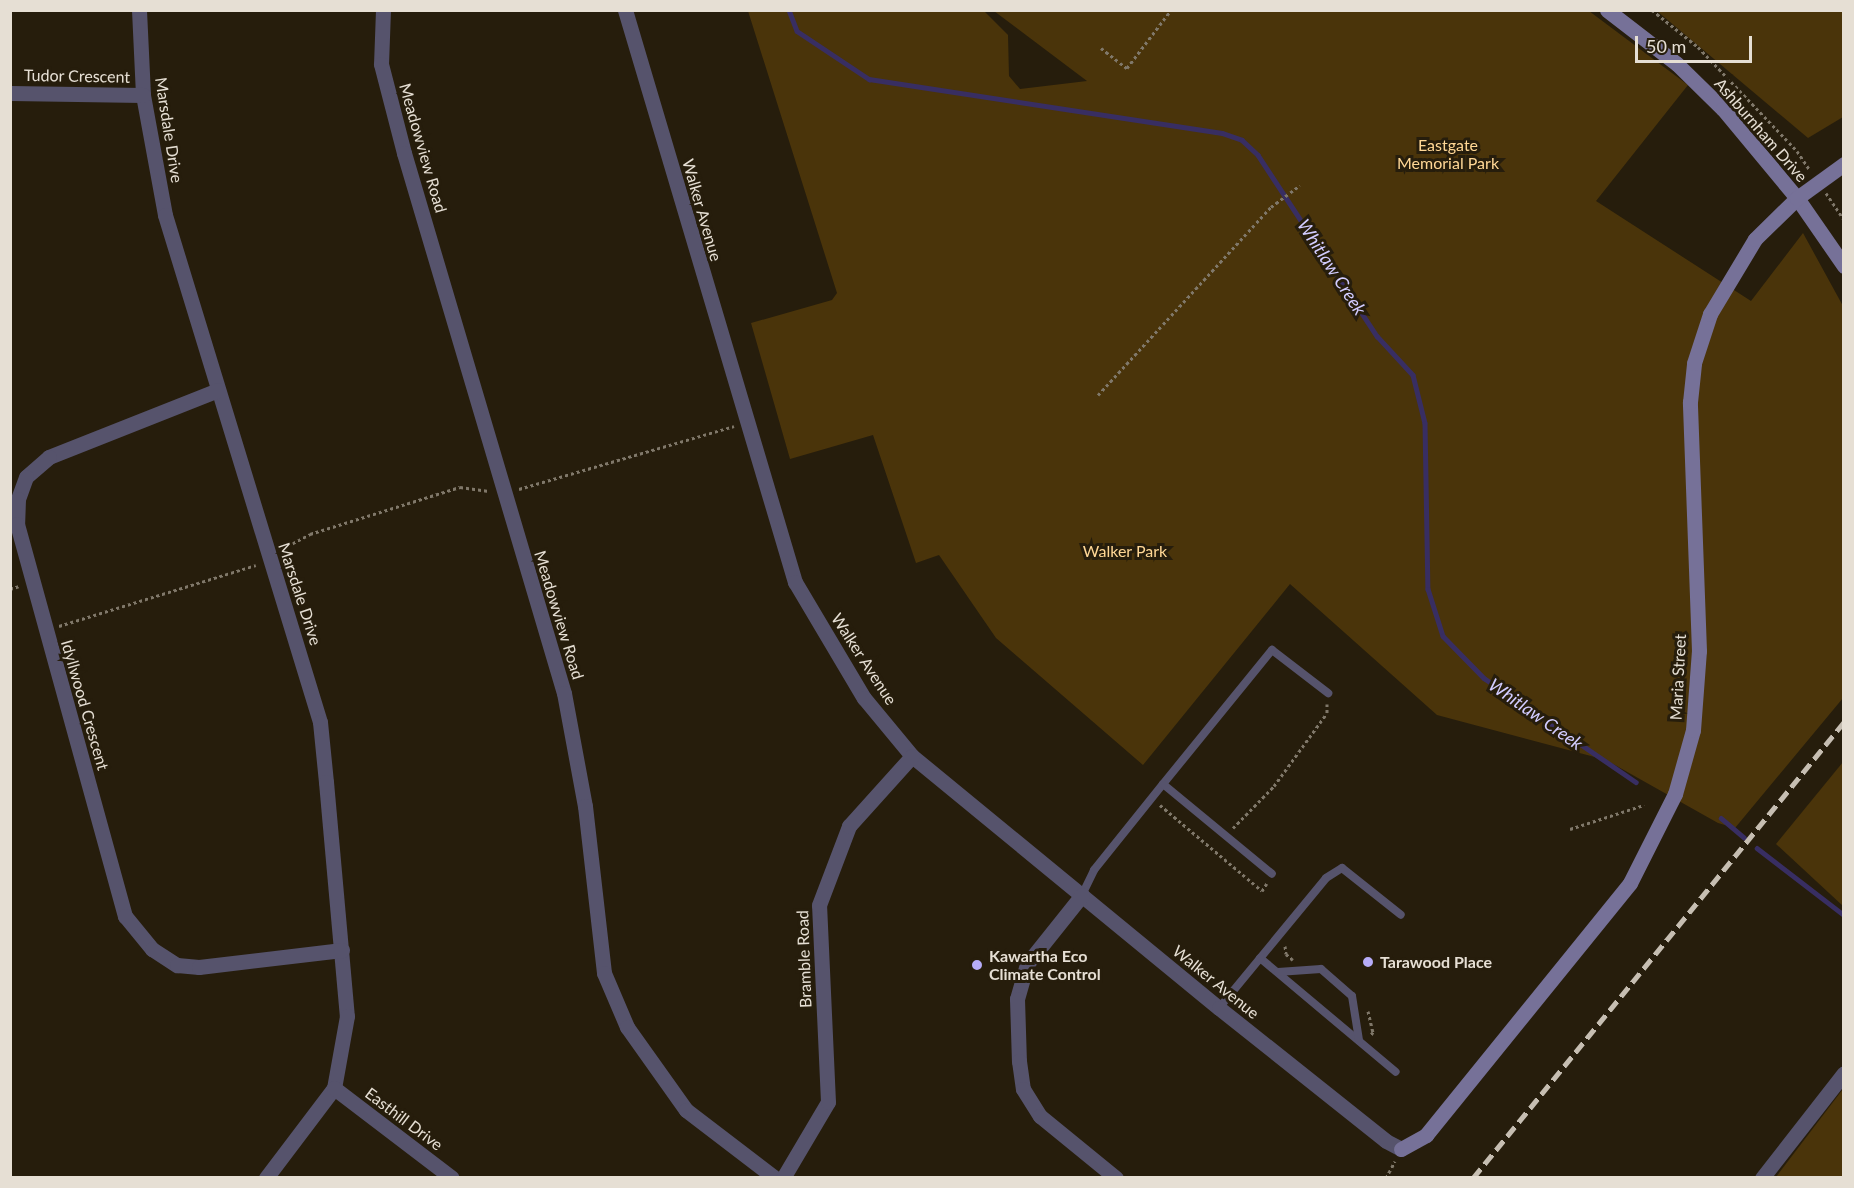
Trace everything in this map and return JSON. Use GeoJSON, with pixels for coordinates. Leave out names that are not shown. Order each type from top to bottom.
{"type":"FeatureCollection","features":[{"type":"Feature","properties":{"kind":"street","name":"Marsdale Drive"},"geometry":{"type":"LineString","coordinates":[[139,10],[143,95],[165,215],[320,722],[347,1016],[334,1088],[266,1178]]}},
{"type":"Feature","properties":{"kind":"street","name":"Meadowview Road"},"geometry":{"type":"LineString","coordinates":[[383,10],[381,64],[504,494],[564,693],[585,806],[604,974],[627,1027],[686,1110],[775,1178]]}},
{"type":"Feature","properties":{"kind":"street","name":"Walker Avenue"},"geometry":{"type":"LineString","coordinates":[[625,10],[745,423],[795,582],[864,698],[912,756],[1219,1008],[1386,1141],[1401,1149]]}},
{"type":"Feature","properties":{"kind":"street","name":"Ashburnham Drive"},"geometry":{"type":"LineString","coordinates":[[1607,10],[1677,64],[1723,109],[1797,198],[1844,266]]}},
{"type":"Feature","properties":{"kind":"street","name":"Tudor Crescent"},"geometry":{"type":"LineString","coordinates":[[10,93],[143,95]]}},
{"type":"Feature","properties":{"kind":"street","name":"Maria Street"},"geometry":{"type":"LineString","coordinates":[[1401,1149],[1426,1135],[1630,883],[1675,794],[1693,730],[1699,651],[1690,402],[1694,363],[1710,314],[1755,239],[1797,198],[1844,164]]}},
{"type":"Feature","properties":{"kind":"street","name":"Idyllwood Crescent"},"geometry":{"type":"LineString","coordinates":[[218,390],[49,457],[26,477],[18,499],[17,524],[125,916],[152,949],[177,965],[199,967],[342,950]]}},
{"type":"Feature","properties":{"kind":"street","name":"Bramble Road"},"geometry":{"type":"LineString","coordinates":[[783,1178],[828,1102],[819,905],[849,826],[912,756]]}},
{"type":"Feature","properties":{"kind":"street"},"geometry":{"type":"LineString","coordinates":[[1082,895],[1027,964],[1017,999],[1019,1061],[1023,1089],[1040,1116],[1116,1178]]}},
{"type":"Feature","properties":{"kind":"street"},"geometry":{"type":"LineString","coordinates":[[1762,1178],[1844,1073]]}},
{"type":"Feature","properties":{"kind":"street","name":"Easthill Drive"},"geometry":{"type":"LineString","coordinates":[[334,1088],[452,1178]]}},
{"type":"Feature","properties":{"kind":"lane"},"geometry":{"type":"LineString","coordinates":[[1082,895],[1094,870],[1272,650],[1328,693]]}},
{"type":"Feature","properties":{"kind":"lane"},"geometry":{"type":"LineString","coordinates":[[1163,784],[1272,873]]}},
{"type":"Feature","properties":{"kind":"lane"},"geometry":{"type":"LineString","coordinates":[[1219,1008],[1326,878],[1342,868],[1401,915]]}},
{"type":"Feature","properties":{"kind":"lane"},"geometry":{"type":"LineString","coordinates":[[1260,958],[1396,1072]]}},
{"type":"Feature","properties":{"kind":"lane"},"geometry":{"type":"LineString","coordinates":[[1278,972],[1321,969],[1352,996],[1361,1042]]}},
{"type":"Feature","properties":{"kind":"path"},"geometry":{"type":"LineString","coordinates":[[1101,48],[1127,68],[1172,10]]}},
{"type":"Feature","properties":{"kind":"path"},"geometry":{"type":"LineString","coordinates":[[1652,10],[1698,46],[1747,96],[1797,151],[1844,220]]}},
{"type":"Feature","properties":{"kind":"path"},"geometry":{"type":"LineString","coordinates":[[1098,395],[1271,207],[1300,186]]}},
{"type":"Feature","properties":{"kind":"path"},"geometry":{"type":"LineString","coordinates":[[46,630],[249,569],[268,555],[310,534],[460,487],[504,494],[745,423]]}},
{"type":"Feature","properties":{"kind":"path"},"geometry":{"type":"LineString","coordinates":[[1226,837],[1274,786],[1327,713],[1328,693]]}},
{"type":"Feature","properties":{"kind":"path"},"geometry":{"type":"LineString","coordinates":[[1152,798],[1262,891],[1272,873]]}},
{"type":"Feature","properties":{"kind":"path"},"geometry":{"type":"LineString","coordinates":[[1570,829],[1644,805]]}},
{"type":"Feature","properties":{"kind":"path"},"geometry":{"type":"LineString","coordinates":[[1285,941],[1286,954],[1294,961],[1305,961]]}},
{"type":"Feature","properties":{"kind":"path"},"geometry":{"type":"LineString","coordinates":[[1361,1042],[1374,1032],[1364,1000]]}},
{"type":"Feature","properties":{"kind":"green space"},"geometry":{"type":"Polygon","coordinates":[[[748,11],[984,11],[1008,35],[1009,76],[1020,89],[1087,81],[994,11],[1589,11],[1688,85],[1596,201],[1751,301],[1803,233],[1843,306],[1843,698],[1735,828],[1718,823],[1606,760],[1437,715],[1290,584],[1143,765],[996,638],[939,555],[916,563],[873,435],[790,459],[751,323],[832,300],[837,293],[748,11]]]}},
{"type":"Feature","properties":{"kind":"green space"},"geometry":{"type":"Polygon","coordinates":[[[1657,11],[1843,11],[1843,117],[1808,138],[1657,11]]]}},
{"type":"Feature","properties":{"kind":"green space"},"geometry":{"type":"Polygon","coordinates":[[[1844,762],[1843,906],[1776,844],[1844,762]]]}},
{"type":"Feature","properties":{"kind":"green space"},"geometry":{"type":"Polygon","coordinates":[[[1843,1089],[1843,1177],[1776,1177],[1843,1089]]]}},
{"type":"Feature","properties":{"kind":"waterway","name":"Whitlaw Creek"},"geometry":{"type":"LineString","coordinates":[[789,10],[797,31],[869,79],[1222,133],[1242,140],[1258,155],[1377,336],[1413,375],[1425,423],[1428,589],[1443,636],[1484,678],[1636,782]]}},
{"type":"Feature","properties":{"kind":"waterway","name":"Whitlaw Creek"},"geometry":{"type":"LineString","coordinates":[[1721,818],[1744,837]]}},
{"type":"Feature","properties":{"kind":"waterway","name":"Whitlaw Creek"},"geometry":{"type":"LineString","coordinates":[[1757,848],[1844,915]]}},
{"type":"Feature","properties":{"kind":"railway"},"geometry":{"type":"LineString","coordinates":[[1473,1178],[1844,722]]}},
{"type":"Feature","properties":{"kind":"place","name":"Tarawood Place"},"geometry":{"type":"Point","coordinates":[1368,962]}},
{"type":"Feature","properties":{"kind":"place","name":"Kawartha Eco Climate Control"},"geometry":{"type":"Point","coordinates":[977,965]}},
{"type":"Feature","properties":{"kind":"park label","name":"Eastgate Memorial Park"},"geometry":{"type":"Point","coordinates":[1448,154]}},
{"type":"Feature","properties":{"kind":"park label","name":"Walker Park"},"geometry":{"type":"Point","coordinates":[1125,551]}}]}
